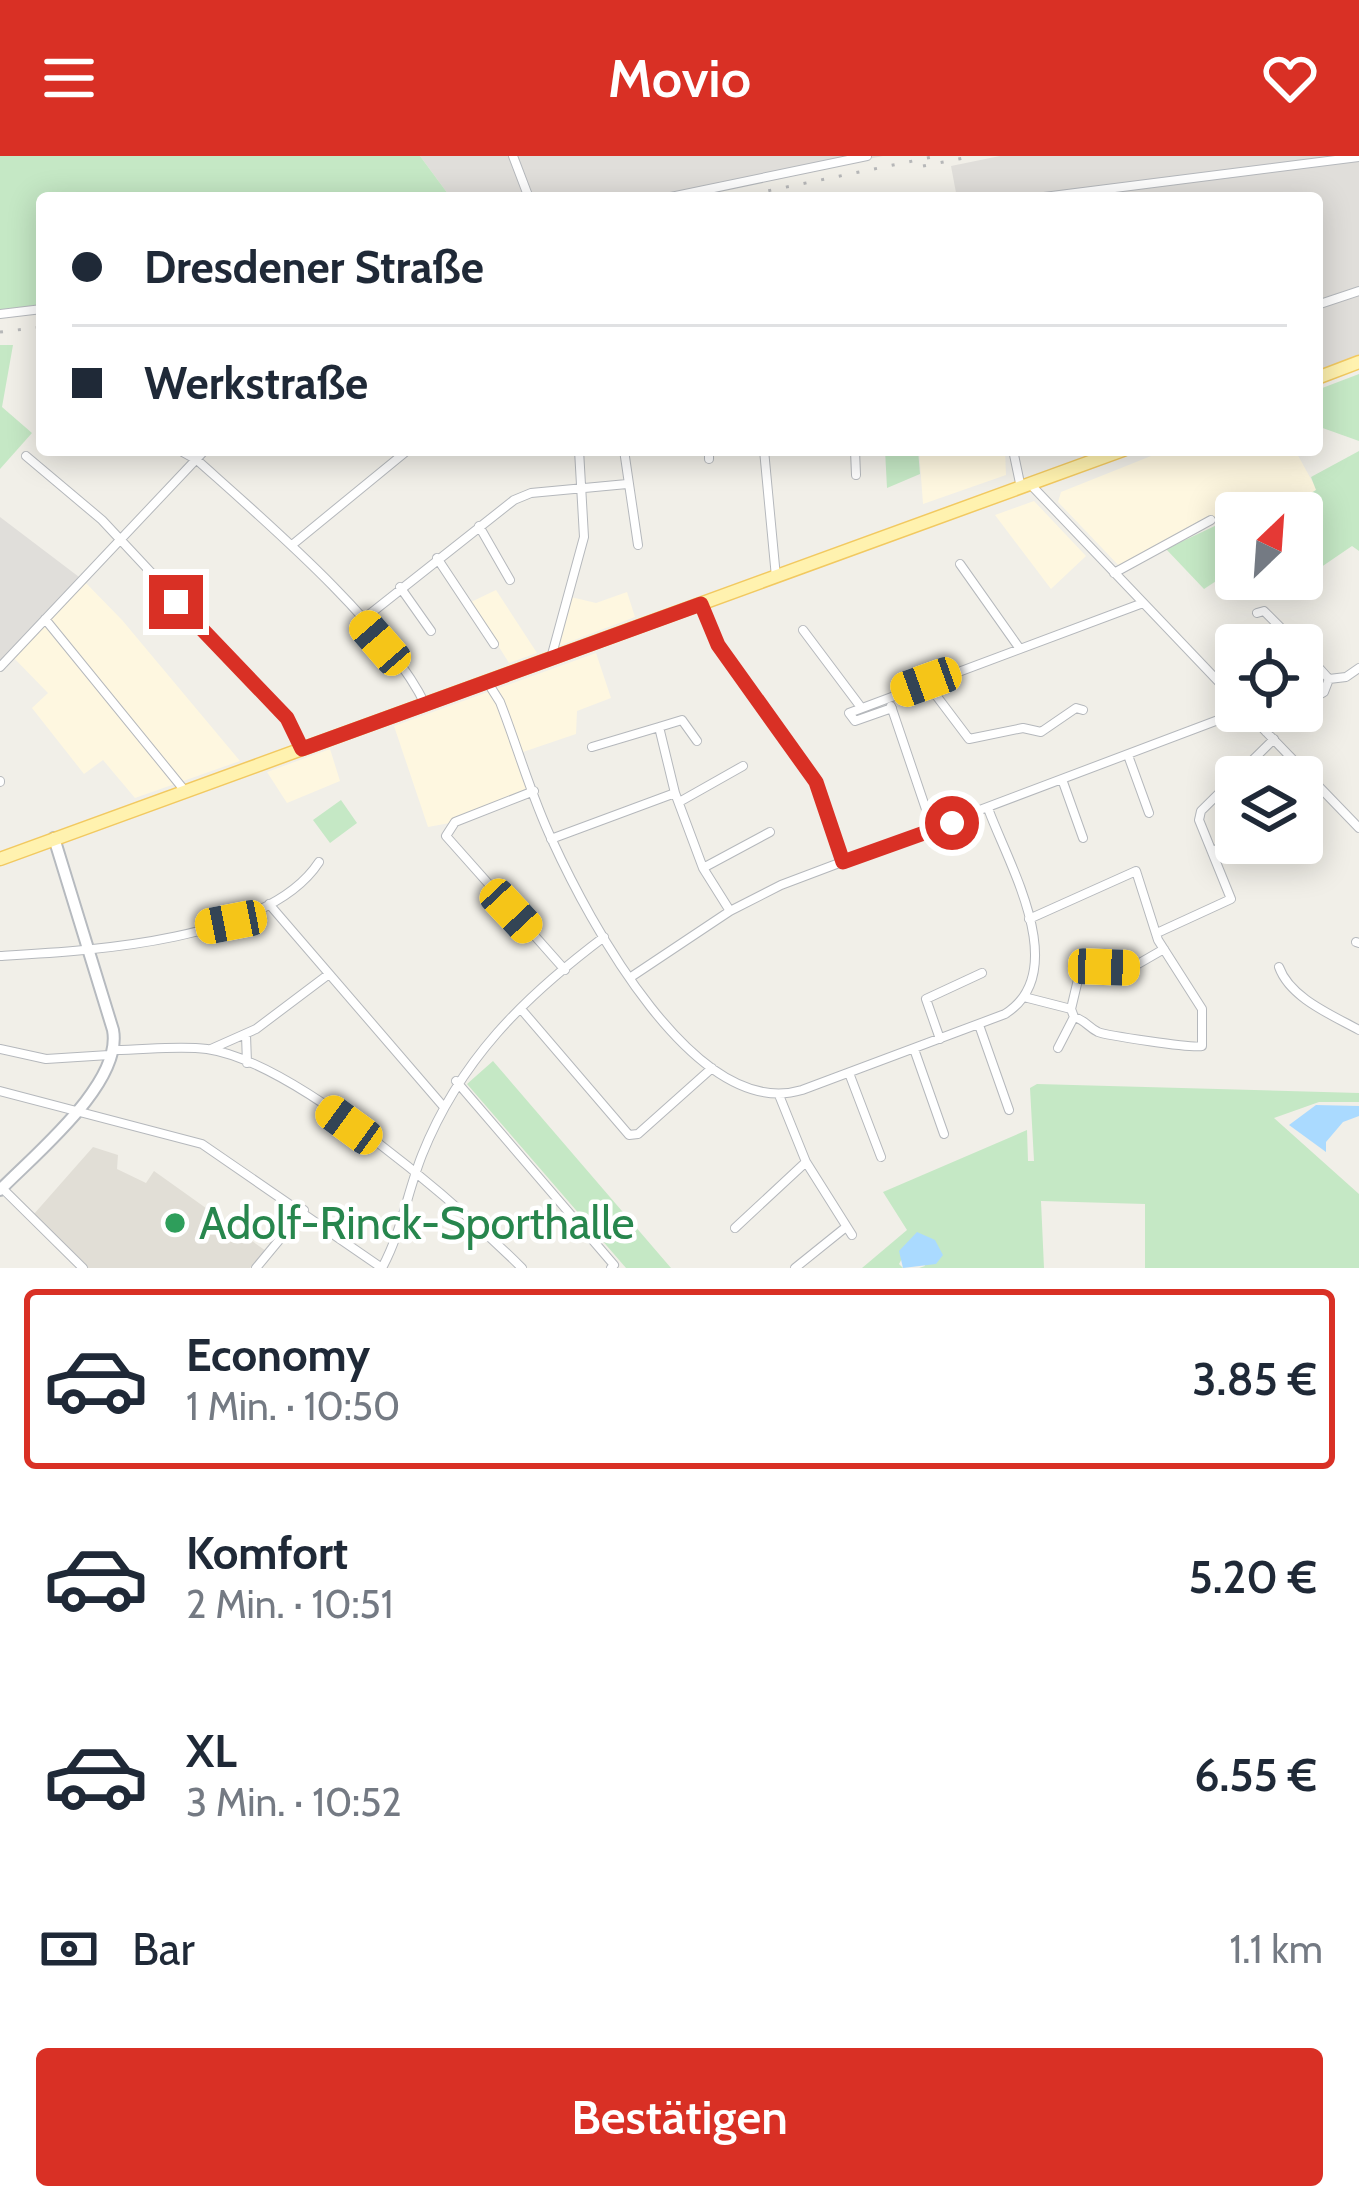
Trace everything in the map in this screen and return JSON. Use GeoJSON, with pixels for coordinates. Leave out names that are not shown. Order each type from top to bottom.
{"type":"FeatureCollection","features":[{"type":"Feature","properties":{"kind":"main road"},"geometry":{"type":"LineString","coordinates":[[1323,376],[1359,362]]}},
{"type":"Feature","properties":{"kind":"main road"},"geometry":{"type":"LineString","coordinates":[[0,859],[1107,456]]}},
{"type":"Feature","properties":{"kind":"street"},"geometry":{"type":"LineString","coordinates":[[513,156],[528,192]]}},
{"type":"Feature","properties":{"kind":"street"},"geometry":{"type":"LineString","coordinates":[[695,192],[867,156]]}},
{"type":"Feature","properties":{"kind":"street"},"geometry":{"type":"LineString","coordinates":[[1083,192],[1359,157]]}},
{"type":"Feature","properties":{"kind":"street"},"geometry":{"type":"LineString","coordinates":[[1323,303],[1359,291]]}},
{"type":"Feature","properties":{"kind":"street"},"geometry":{"type":"LineString","coordinates":[[0,314],[36,310]]}},
{"type":"Feature","properties":{"kind":"street"},"geometry":{"type":"LineString","coordinates":[[26,456],[121,540],[287,718],[302,749]]}},
{"type":"Feature","properties":{"kind":"street"},"geometry":{"type":"LineString","coordinates":[[190,456],[292,545],[361,621],[425,704]]}},
{"type":"Feature","properties":{"kind":"street"},"geometry":{"type":"LineString","coordinates":[[0,667],[201,456]]}},
{"type":"Feature","properties":{"kind":"street"},"geometry":{"type":"LineString","coordinates":[[292,545],[401,456]]}},
{"type":"Feature","properties":{"kind":"street"},"geometry":{"type":"LineString","coordinates":[[551,658],[584,537],[579,456]]}},
{"type":"Feature","properties":{"kind":"street"},"geometry":{"type":"LineString","coordinates":[[625,456],[638,545]]}},
{"type":"Feature","properties":{"kind":"street"},"geometry":{"type":"LineString","coordinates":[[765,456],[776,577]]}},
{"type":"Feature","properties":{"kind":"street"},"geometry":{"type":"LineString","coordinates":[[855,456],[856,476]]}},
{"type":"Feature","properties":{"kind":"street"},"geometry":{"type":"LineString","coordinates":[[1016,456],[1030,484],[1215,678]]}},
{"type":"Feature","properties":{"kind":"street"},"geometry":{"type":"LineString","coordinates":[[361,621],[436,558],[531,493],[627,484]]}},
{"type":"Feature","properties":{"kind":"street"},"geometry":{"type":"LineString","coordinates":[[1114,572],[1211,520]]}},
{"type":"Feature","properties":{"kind":"street"},"geometry":{"type":"LineString","coordinates":[[479,526],[510,580]]}},
{"type":"Feature","properties":{"kind":"street"},"geometry":{"type":"LineString","coordinates":[[436,558],[494,644]]}},
{"type":"Feature","properties":{"kind":"street"},"geometry":{"type":"LineString","coordinates":[[960,564],[1020,649]]}},
{"type":"Feature","properties":{"kind":"street"},"geometry":{"type":"LineString","coordinates":[[400,587],[431,631]]}},
{"type":"Feature","properties":{"kind":"street"},"geometry":{"type":"LineString","coordinates":[[892,708],[855,721],[848,713],[1143,602]]}},
{"type":"Feature","properties":{"kind":"street"},"geometry":{"type":"LineString","coordinates":[[701,604],[718,645],[816,782],[843,862]]}},
{"type":"Feature","properties":{"kind":"street"},"geometry":{"type":"LineString","coordinates":[[1257,613],[1264,611],[1277,624]]}},
{"type":"Feature","properties":{"kind":"street"},"geometry":{"type":"LineString","coordinates":[[45,619],[185,791]]}},
{"type":"Feature","properties":{"kind":"street"},"geometry":{"type":"LineString","coordinates":[[802,630],[860,706]]}},
{"type":"Feature","properties":{"kind":"street"},"geometry":{"type":"LineString","coordinates":[[1329,679],[1346,677],[1359,668]]}},
{"type":"Feature","properties":{"kind":"street"},"geometry":{"type":"LineString","coordinates":[[1323,672],[1329,679]]}},
{"type":"Feature","properties":{"kind":"street"},"geometry":{"type":"LineString","coordinates":[[493,679],[551,839],[604,937],[631,977],[712,1069],[742,1088],[779,1095],[849,1073],[1005,1014],[1024,997],[1035,951],[989,811]]}},
{"type":"Feature","properties":{"kind":"street"},"geometry":{"type":"LineString","coordinates":[[1323,693],[1329,679]]}},
{"type":"Feature","properties":{"kind":"street"},"geometry":{"type":"LineString","coordinates":[[926,682],[970,739],[1026,728],[1041,732],[1076,708],[1083,710]]}},
{"type":"Feature","properties":{"kind":"street"},"geometry":{"type":"LineString","coordinates":[[889,696],[933,830]]}},
{"type":"Feature","properties":{"kind":"street"},"geometry":{"type":"LineString","coordinates":[[592,748],[682,720],[697,741]]}},
{"type":"Feature","properties":{"kind":"street"},"geometry":{"type":"LineString","coordinates":[[631,977],[730,911],[843,862],[1215,723]]}},
{"type":"Feature","properties":{"kind":"street"},"geometry":{"type":"LineString","coordinates":[[659,727],[703,868],[730,911]]}},
{"type":"Feature","properties":{"kind":"street"},"geometry":{"type":"LineString","coordinates":[[1266,732],[1359,828]]}},
{"type":"Feature","properties":{"kind":"street"},"geometry":{"type":"LineString","coordinates":[[1156,933],[1231,899],[1199,820],[1201,811],[1274,732]]}},
{"type":"Feature","properties":{"kind":"street"},"geometry":{"type":"LineString","coordinates":[[1129,758],[1149,813]]}},
{"type":"Feature","properties":{"kind":"street"},"geometry":{"type":"LineString","coordinates":[[551,839],[678,797],[742,766]]}},
{"type":"Feature","properties":{"kind":"street"},"geometry":{"type":"LineString","coordinates":[[1064,782],[1083,838]]}},
{"type":"Feature","properties":{"kind":"street"},"geometry":{"type":"LineString","coordinates":[[534,791],[455,822],[446,836],[565,970]]}},
{"type":"Feature","properties":{"kind":"street"},"geometry":{"type":"LineString","coordinates":[[703,868],[770,832]]}},
{"type":"Feature","properties":{"kind":"street"},"geometry":{"type":"LineString","coordinates":[[49,841],[115,1050],[106,1076],[1,1188],[83,1268]]}},
{"type":"Feature","properties":{"kind":"street"},"geometry":{"type":"LineString","coordinates":[[0,956],[86,951],[231,922],[269,904],[319,862]]}},
{"type":"Feature","properties":{"kind":"street"},"geometry":{"type":"LineString","coordinates":[[1024,997],[1073,1013],[1100,1034],[1139,1035],[1157,1045],[1194,1050],[1202,1046],[1202,1009],[1156,933],[1136,871],[1028,919]]}},
{"type":"Feature","properties":{"kind":"street"},"geometry":{"type":"LineString","coordinates":[[269,904],[443,1106]]}},
{"type":"Feature","properties":{"kind":"street"},"geometry":{"type":"LineString","coordinates":[[0,1091],[185,1137],[304,1210],[382,1268],[404,1222],[415,1173],[456,1081],[477,1052],[521,1009],[604,937]]}},
{"type":"Feature","properties":{"kind":"street"},"geometry":{"type":"LineString","coordinates":[[1058,1048],[1073,1013],[1081,967],[1131,968],[1164,949]]}},
{"type":"Feature","properties":{"kind":"street"},"geometry":{"type":"LineString","coordinates":[[1279,967],[1284,980],[1307,999],[1359,1030]]}},
{"type":"Feature","properties":{"kind":"street"},"geometry":{"type":"LineString","coordinates":[[940,1039],[926,999],[982,973]]}},
{"type":"Feature","properties":{"kind":"street"},"geometry":{"type":"LineString","coordinates":[[0,1049],[46,1059],[109,1055],[115,1050],[209,1049],[246,1035],[329,974]]}},
{"type":"Feature","properties":{"kind":"street"},"geometry":{"type":"LineString","coordinates":[[521,1009],[584,1079],[588,1094],[620,1131],[638,1134],[712,1069]]}},
{"type":"Feature","properties":{"kind":"street"},"geometry":{"type":"LineString","coordinates":[[979,1025],[1009,1111]]}},
{"type":"Feature","properties":{"kind":"street"},"geometry":{"type":"LineString","coordinates":[[246,1035],[248,1064]]}},
{"type":"Feature","properties":{"kind":"street"},"geometry":{"type":"LineString","coordinates":[[209,1049],[248,1064],[321,1106],[415,1173],[522,1268]]}},
{"type":"Feature","properties":{"kind":"street"},"geometry":{"type":"LineString","coordinates":[[914,1049],[944,1134]]}},
{"type":"Feature","properties":{"kind":"street"},"geometry":{"type":"LineString","coordinates":[[849,1073],[881,1157]]}},
{"type":"Feature","properties":{"kind":"street"},"geometry":{"type":"LineString","coordinates":[[456,1081],[613,1266]]}},
{"type":"Feature","properties":{"kind":"street"},"geometry":{"type":"LineString","coordinates":[[779,1095],[806,1162],[848,1231],[795,1268]]}},
{"type":"Feature","properties":{"kind":"street"},"geometry":{"type":"LineString","coordinates":[[735,1228],[806,1162]]}},
{"type":"Feature","properties":{"kind":"street"},"geometry":{"type":"LineString","coordinates":[[256,1268],[304,1210]]}},
{"type":"Feature","properties":{"kind":"shaded area"},"geometry":{"type":"Polygon","coordinates":[[[420,156],[883,156],[705,192],[447,192],[420,156]]]}},
{"type":"Feature","properties":{"kind":"shaded area"},"geometry":{"type":"Polygon","coordinates":[[[1000,156],[1359,156],[1359,356],[1323,370],[1323,192],[956,192],[951,166],[1000,156]]]}},
{"type":"Feature","properties":{"kind":"shaded area"},"geometry":{"type":"Polygon","coordinates":[[[919,456],[1005,456],[1006,475],[923,504],[919,456]]]}},
{"type":"Feature","properties":{"kind":"shaded area"},"geometry":{"type":"Polygon","coordinates":[[[1151,456],[1298,456],[1317,490],[1215,492],[1215,524],[1123,570],[1058,502],[1061,492],[1151,456]]]}},
{"type":"Feature","properties":{"kind":"shaded area"},"geometry":{"type":"Polygon","coordinates":[[[1034,501],[1086,556],[1051,589],[995,515],[1034,501]]]}},
{"type":"Feature","properties":{"kind":"shaded area"},"geometry":{"type":"Polygon","coordinates":[[[0,517],[83,580],[0,665],[0,517]]]}},
{"type":"Feature","properties":{"kind":"shaded area"},"geometry":{"type":"Polygon","coordinates":[[[83,580],[240,761],[135,798],[103,760],[84,774],[32,708],[48,693],[11,655],[83,580]]]}},
{"type":"Feature","properties":{"kind":"shaded area"},"geometry":{"type":"Polygon","coordinates":[[[496,590],[537,653],[509,663],[471,602],[496,590]]]}},
{"type":"Feature","properties":{"kind":"shaded area"},"geometry":{"type":"Polygon","coordinates":[[[627,592],[635,617],[556,647],[571,597],[596,603],[627,592]]]}},
{"type":"Feature","properties":{"kind":"shaded area"},"geometry":{"type":"Polygon","coordinates":[[[596,653],[611,698],[577,711],[576,734],[520,753],[534,791],[455,822],[428,827],[394,726],[596,653]]]}},
{"type":"Feature","properties":{"kind":"shaded area"},"geometry":{"type":"Polygon","coordinates":[[[330,749],[340,781],[287,803],[267,772],[330,749]]]}},
{"type":"Feature","properties":{"kind":"shaded area"},"geometry":{"type":"Polygon","coordinates":[[[93,1147],[118,1155],[117,1169],[146,1183],[154,1171],[266,1251],[250,1268],[87,1268],[34,1214],[93,1147]]]}},
{"type":"Feature","properties":{"kind":"green space"},"geometry":{"type":"Polygon","coordinates":[[[0,156],[420,156],[447,192],[36,192],[36,307],[0,311],[0,156]]]}},
{"type":"Feature","properties":{"kind":"green space"},"geometry":{"type":"Polygon","coordinates":[[[0,345],[13,345],[2,407],[32,433],[0,469],[0,345]]]}},
{"type":"Feature","properties":{"kind":"green space"},"geometry":{"type":"Polygon","coordinates":[[[1359,374],[1359,441],[1323,428],[1323,388],[1359,374]]]}},
{"type":"Feature","properties":{"kind":"green space"},"geometry":{"type":"Polygon","coordinates":[[[1359,451],[1359,551],[1352,546],[1323,566],[1323,492],[1313,492],[1311,477],[1359,451]]]}},
{"type":"Feature","properties":{"kind":"green space"},"geometry":{"type":"Polygon","coordinates":[[[885,456],[918,456],[920,474],[887,488],[885,456]]]}},
{"type":"Feature","properties":{"kind":"green space"},"geometry":{"type":"Polygon","coordinates":[[[1215,526],[1215,582],[1204,589],[1166,549],[1215,526]]]}},
{"type":"Feature","properties":{"kind":"green space"},"geometry":{"type":"Polygon","coordinates":[[[341,800],[357,823],[330,843],[313,820],[341,800]]]}},
{"type":"Feature","properties":{"kind":"green space"},"geometry":{"type":"Polygon","coordinates":[[[493,1061],[671,1268],[626,1268],[467,1084],[493,1061]]]}},
{"type":"Feature","properties":{"kind":"green space"},"geometry":{"type":"Polygon","coordinates":[[[1037,1084],[1359,1093],[1359,1102],[1319,1102],[1274,1118],[1359,1194],[1359,1268],[1145,1268],[1145,1204],[1041,1201],[1044,1268],[919,1268],[925,1266],[912,1240],[899,1264],[903,1268],[862,1268],[907,1230],[883,1192],[1027,1130],[1028,1161],[1034,1161],[1030,1088],[1037,1084]]]}},
{"type":"Feature","properties":{"kind":"water"},"geometry":{"type":"Polygon","coordinates":[[[1316,1105],[1359,1106],[1359,1116],[1343,1122],[1326,1142],[1326,1152],[1289,1125],[1316,1105]]]}},
{"type":"Feature","properties":{"kind":"water"},"geometry":{"type":"Polygon","coordinates":[[[917,1232],[935,1240],[943,1255],[936,1264],[903,1268],[899,1251],[917,1232]]]}},
{"type":"Feature","properties":{"kind":"railway"},"geometry":{"type":"LineString","coordinates":[[762,192],[937,156]]}},
{"type":"Feature","properties":{"kind":"railway"},"geometry":{"type":"LineString","coordinates":[[923,166],[974,156]]}},
{"type":"Feature","properties":{"kind":"railway"},"geometry":{"type":"LineString","coordinates":[[0,332],[36,328]]}},
{"type":"Feature","properties":{"kind":"place","name":"Adolf-Rinck-Sporthalle"},"geometry":{"type":"Point","coordinates":[175,1223]}},
{"type":"Feature","properties":{"kind":"route"},"geometry":{"type":"LineString","coordinates":[[176,602],[287,718],[302,749],[701,604],[718,645],[816,782],[843,862],[952,823]]}}]}
